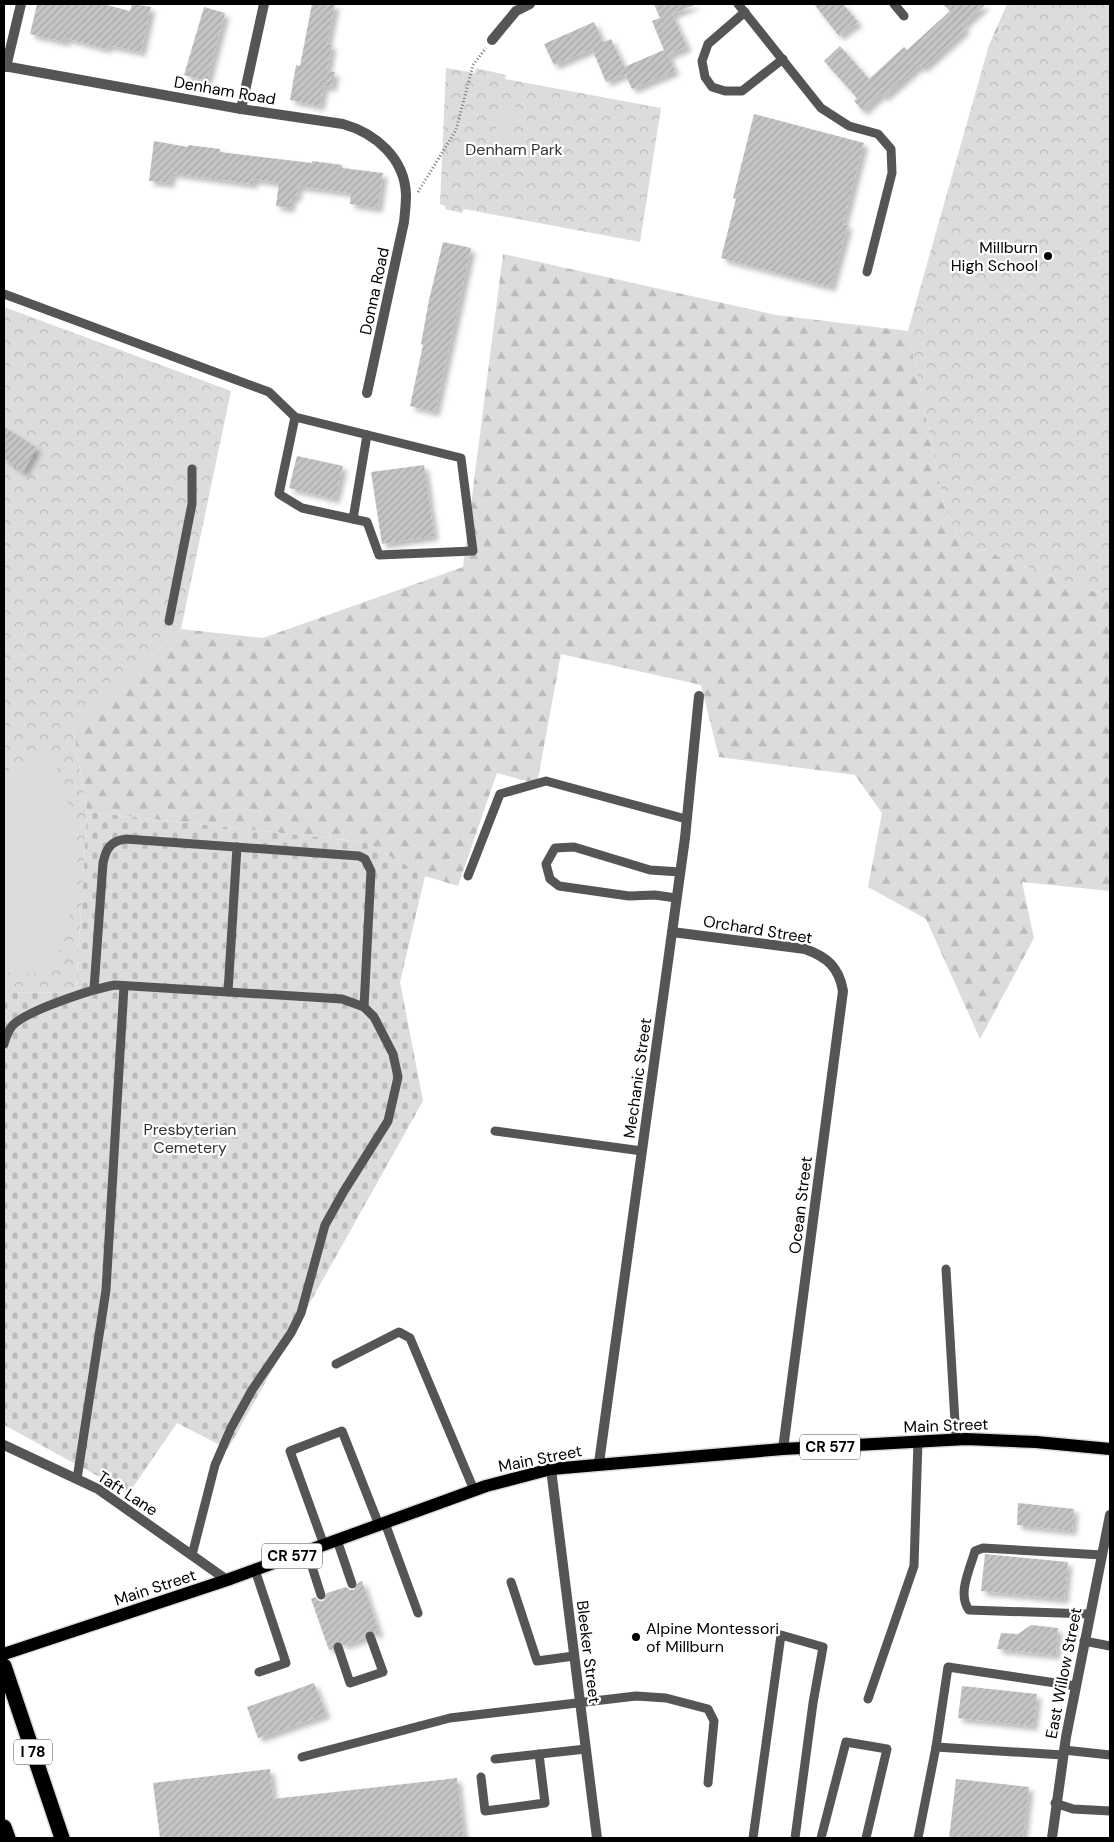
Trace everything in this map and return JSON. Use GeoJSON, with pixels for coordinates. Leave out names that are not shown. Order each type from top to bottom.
{"type":"FeatureCollection","features":[{"type":"Feature","properties":{"kind":"highway","name":"I 78"},"geometry":{"type":"LineString","coordinates":[[4,1666],[62,1838]]}},
{"type":"Feature","properties":{"kind":"highway"},"geometry":{"type":"LineString","coordinates":[[4,1827],[8,1838]]}},
{"type":"Feature","properties":{"kind":"main road","name":"Main Street"},"geometry":{"type":"LineString","coordinates":[[4,1654],[227,1580],[474,1490],[520,1475],[550,1469],[600,1463],[783,1449],[956,1439],[1036,1442],[1110,1449]]}},
{"type":"Feature","properties":{"kind":"street"},"geometry":{"type":"LineString","coordinates":[[5,66],[21,4]]}},
{"type":"Feature","properties":{"kind":"street"},"geometry":{"type":"LineString","coordinates":[[241,109],[264,4]]}},
{"type":"Feature","properties":{"kind":"street"},"geometry":{"type":"LineString","coordinates":[[492,40],[516,11],[530,4]]}},
{"type":"Feature","properties":{"kind":"street","name":"Denham Road"},"geometry":{"type":"LineString","coordinates":[[5,66],[241,109],[343,124],[358,128],[385,147],[395,160],[402,175],[406,194]]}},
{"type":"Feature","properties":{"kind":"street","name":"Donna Road"},"geometry":{"type":"LineString","coordinates":[[367,393],[404,222],[406,194]]}},
{"type":"Feature","properties":{"kind":"street","name":"Mechanic Street"},"geometry":{"type":"LineString","coordinates":[[600,1463],[680,872],[698,696]]}},
{"type":"Feature","properties":{"kind":"street","name":"Orchard Street"},"geometry":{"type":"LineString","coordinates":[[672,932],[805,949],[822,955],[835,967]]}},
{"type":"Feature","properties":{"kind":"street","name":"Ocean Street"},"geometry":{"type":"LineString","coordinates":[[783,1449],[843,991],[841,978],[835,967]]}},
{"type":"Feature","properties":{"kind":"street","name":"Taft Lane"},"geometry":{"type":"LineString","coordinates":[[4,1445],[105,1494],[227,1580]]}},
{"type":"Feature","properties":{"kind":"street","name":"Bleeker Street"},"geometry":{"type":"LineString","coordinates":[[550,1469],[597,1838]]}},
{"type":"Feature","properties":{"kind":"street","name":"East Willow Street"},"geometry":{"type":"LineString","coordinates":[[1052,1838],[1055,1802],[1063,1752],[1110,1515]]}},
{"type":"Feature","properties":{"kind":"lane"},"geometry":{"type":"LineString","coordinates":[[738,4],[821,108],[849,126],[878,134],[891,149],[892,173],[867,272]]}},
{"type":"Feature","properties":{"kind":"lane"},"geometry":{"type":"LineString","coordinates":[[894,4],[904,16]]}},
{"type":"Feature","properties":{"kind":"lane"},"geometry":{"type":"LineString","coordinates":[[745,12],[708,44],[702,61],[705,77],[712,86],[724,91],[742,91],[783,60]]}},
{"type":"Feature","properties":{"kind":"lane"},"geometry":{"type":"LineString","coordinates":[[4,294],[268,392],[295,417],[461,458],[473,551],[380,555],[367,522],[302,508],[279,494],[295,417]]}},
{"type":"Feature","properties":{"kind":"lane"},"geometry":{"type":"LineString","coordinates":[[354,519],[367,434]]}},
{"type":"Feature","properties":{"kind":"lane"},"geometry":{"type":"LineString","coordinates":[[170,621],[192,504],[192,469]]}},
{"type":"Feature","properties":{"kind":"lane"},"geometry":{"type":"LineString","coordinates":[[468,876],[500,794],[546,781],[686,819]]}},
{"type":"Feature","properties":{"kind":"lane"},"geometry":{"type":"LineString","coordinates":[[94,989],[103,863],[110,845],[117,840],[126,839],[359,856],[370,864],[364,1007]]}},
{"type":"Feature","properties":{"kind":"lane"},"geometry":{"type":"LineString","coordinates":[[228,992],[237,847]]}},
{"type":"Feature","properties":{"kind":"lane"},"geometry":{"type":"LineString","coordinates":[[676,898],[655,894],[628,896],[559,886],[550,879],[546,864],[555,848],[574,847],[650,870],[680,872]]}},
{"type":"Feature","properties":{"kind":"lane"},"geometry":{"type":"LineString","coordinates":[[77,1479],[106,1290],[124,986]]}},
{"type":"Feature","properties":{"kind":"lane"},"geometry":{"type":"LineString","coordinates":[[4,1044],[12,1026],[37,1011],[94,989],[124,986],[342,999],[364,1007],[374,1017],[393,1054],[398,1077],[388,1121],[325,1225],[301,1313],[291,1333],[252,1390],[231,1428],[215,1465],[192,1555]]}},
{"type":"Feature","properties":{"kind":"lane"},"geometry":{"type":"LineString","coordinates":[[495,1131],[642,1151]]}},
{"type":"Feature","properties":{"kind":"lane"},"geometry":{"type":"LineString","coordinates":[[946,1269],[956,1439]]}},
{"type":"Feature","properties":{"kind":"lane"},"geometry":{"type":"LineString","coordinates":[[336,1364],[399,1332],[410,1338],[474,1490]]}},
{"type":"Feature","properties":{"kind":"lane"},"geometry":{"type":"LineString","coordinates":[[324,1545],[290,1451],[342,1431],[418,1614]]}},
{"type":"Feature","properties":{"kind":"lane"},"geometry":{"type":"LineString","coordinates":[[868,1699],[914,1566],[918,1442]]}},
{"type":"Feature","properties":{"kind":"lane"},"geometry":{"type":"LineString","coordinates":[[337,1540],[352,1584]]}},
{"type":"Feature","properties":{"kind":"lane"},"geometry":{"type":"LineString","coordinates":[[1089,1614],[969,1610],[964,1603],[964,1594],[975,1551],[983,1548],[1102,1555]]}},
{"type":"Feature","properties":{"kind":"lane"},"geometry":{"type":"LineString","coordinates":[[307,1551],[321,1595]]}},
{"type":"Feature","properties":{"kind":"lane"},"geometry":{"type":"LineString","coordinates":[[255,1570],[286,1663],[259,1672]]}},
{"type":"Feature","properties":{"kind":"lane"},"geometry":{"type":"LineString","coordinates":[[511,1582],[537,1661],[574,1656]]}},
{"type":"Feature","properties":{"kind":"lane"},"geometry":{"type":"LineString","coordinates":[[338,1646],[350,1683],[383,1672],[370,1636]]}},
{"type":"Feature","properties":{"kind":"lane"},"geometry":{"type":"LineString","coordinates":[[753,1838],[781,1636],[823,1648],[813,1703],[795,1838]]}},
{"type":"Feature","properties":{"kind":"lane"},"geometry":{"type":"LineString","coordinates":[[1084,1641],[1110,1646]]}},
{"type":"Feature","properties":{"kind":"lane"},"geometry":{"type":"LineString","coordinates":[[918,1838],[936,1747],[948,1667],[1076,1686]]}},
{"type":"Feature","properties":{"kind":"lane"},"geometry":{"type":"LineString","coordinates":[[302,1757],[450,1718],[636,1696],[656,1697],[708,1709],[714,1722],[708,1783]]}},
{"type":"Feature","properties":{"kind":"lane"},"geometry":{"type":"LineString","coordinates":[[821,1838],[846,1742],[887,1749],[866,1838]]}},
{"type":"Feature","properties":{"kind":"lane"},"geometry":{"type":"LineString","coordinates":[[936,1747],[1110,1755]]}},
{"type":"Feature","properties":{"kind":"lane"},"geometry":{"type":"LineString","coordinates":[[495,1759],[586,1749]]}},
{"type":"Feature","properties":{"kind":"lane"},"geometry":{"type":"LineString","coordinates":[[481,1777],[485,1811],[545,1803],[539,1754]]}},
{"type":"Feature","properties":{"kind":"lane"},"geometry":{"type":"LineString","coordinates":[[1055,1802],[1073,1808],[1108,1812]]}},
{"type":"Feature","properties":{"kind":"path"},"geometry":{"type":"LineString","coordinates":[[406,194],[420,192],[456,130],[473,65],[492,40]]}},
{"type":"Feature","properties":{"kind":"green space"},"geometry":{"type":"Polygon","coordinates":[[[1007,4],[1016,4],[989,45],[1007,4]]]}},
{"type":"Feature","properties":{"kind":"green space","name":"Millburn High School"},"geometry":{"type":"Polygon","coordinates":[[[1016,4],[1110,4],[1110,597],[961,543],[945,508],[908,331],[989,45],[1016,4]]]}},
{"type":"Feature","properties":{"kind":"green space","name":"Denham Park"},"geometry":{"type":"Polygon","coordinates":[[[446,68],[475,73],[476,68],[506,75],[505,79],[661,108],[640,242],[464,209],[462,213],[445,209],[445,206],[440,204],[446,68]]]}},
{"type":"Feature","properties":{"kind":"green space"},"geometry":{"type":"Polygon","coordinates":[[[501,104],[519,108],[511,144],[494,141],[501,104]]]}},
{"type":"Feature","properties":{"kind":"green space"},"geometry":{"type":"Polygon","coordinates":[[[503,254],[776,315],[908,331],[945,508],[961,543],[1110,597],[1110,891],[1022,882],[1034,938],[980,1039],[926,919],[868,887],[882,813],[855,775],[719,757],[701,685],[561,654],[537,784],[497,773],[458,886],[425,876],[364,842],[87,812],[73,728],[181,629],[263,638],[463,567],[503,254]]]}},
{"type":"Feature","properties":{"kind":"green space"},"geometry":{"type":"Polygon","coordinates":[[[4,307],[231,391],[181,629],[73,728],[87,812],[76,992],[4,993],[4,307]]]}},
{"type":"Feature","properties":{"kind":"green space"},"geometry":{"type":"Polygon","coordinates":[[[51,751],[71,814],[76,851],[74,893],[69,917],[61,946],[48,974],[4,972],[4,772],[51,751]]]}},
{"type":"Feature","properties":{"kind":"green space","name":"Presbyterian Cemetery"},"geometry":{"type":"Polygon","coordinates":[[[87,812],[364,842],[425,876],[400,982],[423,1101],[228,1449],[177,1423],[129,1493],[4,1425],[4,993],[76,992],[87,812]]]}},
{"type":"Feature","properties":{"kind":"building"},"geometry":{"type":"Polygon","coordinates":[[[37,4],[102,4],[130,11],[132,4],[151,7],[141,52],[108,45],[107,49],[66,38],[65,42],[30,34],[37,4]]]}},
{"type":"Feature","properties":{"kind":"building"},"geometry":{"type":"Polygon","coordinates":[[[312,4],[335,4],[327,44],[332,45],[327,71],[335,72],[332,87],[324,86],[320,106],[290,100],[296,65],[300,66],[312,4]]]}},
{"type":"Feature","properties":{"kind":"building"},"geometry":{"type":"Polygon","coordinates":[[[654,4],[697,4],[672,14],[687,47],[668,55],[675,71],[632,89],[625,74],[606,82],[592,49],[554,65],[544,44],[594,22],[603,42],[611,39],[624,67],[664,50],[652,21],[660,18],[654,4]]]}},
{"type":"Feature","properties":{"kind":"building"},"geometry":{"type":"Polygon","coordinates":[[[814,4],[843,4],[858,22],[839,36],[814,4]]]}},
{"type":"Feature","properties":{"kind":"building"},"geometry":{"type":"Polygon","coordinates":[[[943,4],[986,4],[962,26],[966,29],[923,68],[920,65],[884,97],[881,94],[863,111],[854,101],[857,98],[824,61],[840,46],[869,79],[904,47],[907,50],[950,11],[943,4]]]}},
{"type":"Feature","properties":{"kind":"building"},"geometry":{"type":"Polygon","coordinates":[[[204,7],[225,13],[207,81],[184,75],[204,7]]]}},
{"type":"Feature","properties":{"kind":"building"},"geometry":{"type":"Polygon","coordinates":[[[754,114],[864,143],[843,224],[848,225],[831,287],[721,258],[736,199],[733,198],[754,114]]]}},
{"type":"Feature","properties":{"kind":"building"},"geometry":{"type":"Polygon","coordinates":[[[154,141],[188,147],[188,145],[220,149],[220,152],[342,165],[342,168],[383,173],[378,208],[350,204],[351,193],[298,186],[297,197],[292,197],[290,208],[276,206],[279,183],[254,179],[253,184],[172,173],[170,183],[149,181],[154,141]]]}},
{"type":"Feature","properties":{"kind":"building"},"geometry":{"type":"Polygon","coordinates":[[[443,242],[471,248],[435,412],[410,406],[423,345],[421,344],[429,300],[443,242]]]}},
{"type":"Feature","properties":{"kind":"building"},"geometry":{"type":"Polygon","coordinates":[[[4,427],[37,448],[23,472],[4,458],[4,427]]]}},
{"type":"Feature","properties":{"kind":"building"},"geometry":{"type":"Polygon","coordinates":[[[297,456],[343,466],[335,499],[289,488],[297,456]]]}},
{"type":"Feature","properties":{"kind":"building"},"geometry":{"type":"Polygon","coordinates":[[[424,465],[434,536],[382,544],[371,472],[424,465]]]}},
{"type":"Feature","properties":{"kind":"building"},"geometry":{"type":"Polygon","coordinates":[[[1018,1503],[1074,1509],[1072,1531],[1017,1525],[1018,1503]]]}},
{"type":"Feature","properties":{"kind":"building"},"geometry":{"type":"Polygon","coordinates":[[[985,1554],[1068,1562],[1064,1599],[981,1591],[985,1554]]]}},
{"type":"Feature","properties":{"kind":"building"},"geometry":{"type":"Polygon","coordinates":[[[362,1581],[379,1632],[376,1634],[368,1630],[364,1638],[344,1645],[340,1641],[336,1641],[332,1649],[329,1650],[311,1599],[315,1597],[319,1601],[323,1601],[327,1593],[346,1587],[354,1590],[358,1583],[362,1581]]]}},
{"type":"Feature","properties":{"kind":"building"},"geometry":{"type":"Polygon","coordinates":[[[1031,1625],[1058,1628],[1056,1655],[997,1649],[1001,1633],[1018,1634],[1031,1625]]]}},
{"type":"Feature","properties":{"kind":"building"},"geometry":{"type":"Polygon","coordinates":[[[314,1683],[326,1714],[258,1738],[247,1707],[314,1683]]]}},
{"type":"Feature","properties":{"kind":"building"},"geometry":{"type":"Polygon","coordinates":[[[962,1686],[1037,1694],[1033,1726],[958,1718],[962,1686]]]}},
{"type":"Feature","properties":{"kind":"building"},"geometry":{"type":"Polygon","coordinates":[[[270,1769],[273,1799],[457,1778],[464,1838],[160,1838],[153,1783],[270,1769]]]}},
{"type":"Feature","properties":{"kind":"building"},"geometry":{"type":"Polygon","coordinates":[[[956,1779],[1029,1787],[1023,1838],[949,1838],[956,1779]]]}},
{"type":"Feature","properties":{"kind":"place","name":"Millburn High School"},"geometry":{"type":"Point","coordinates":[1048,256]}},
{"type":"Feature","properties":{"kind":"place","name":"Alpine Montessori of Millburn"},"geometry":{"type":"Point","coordinates":[636,1637]}}]}
